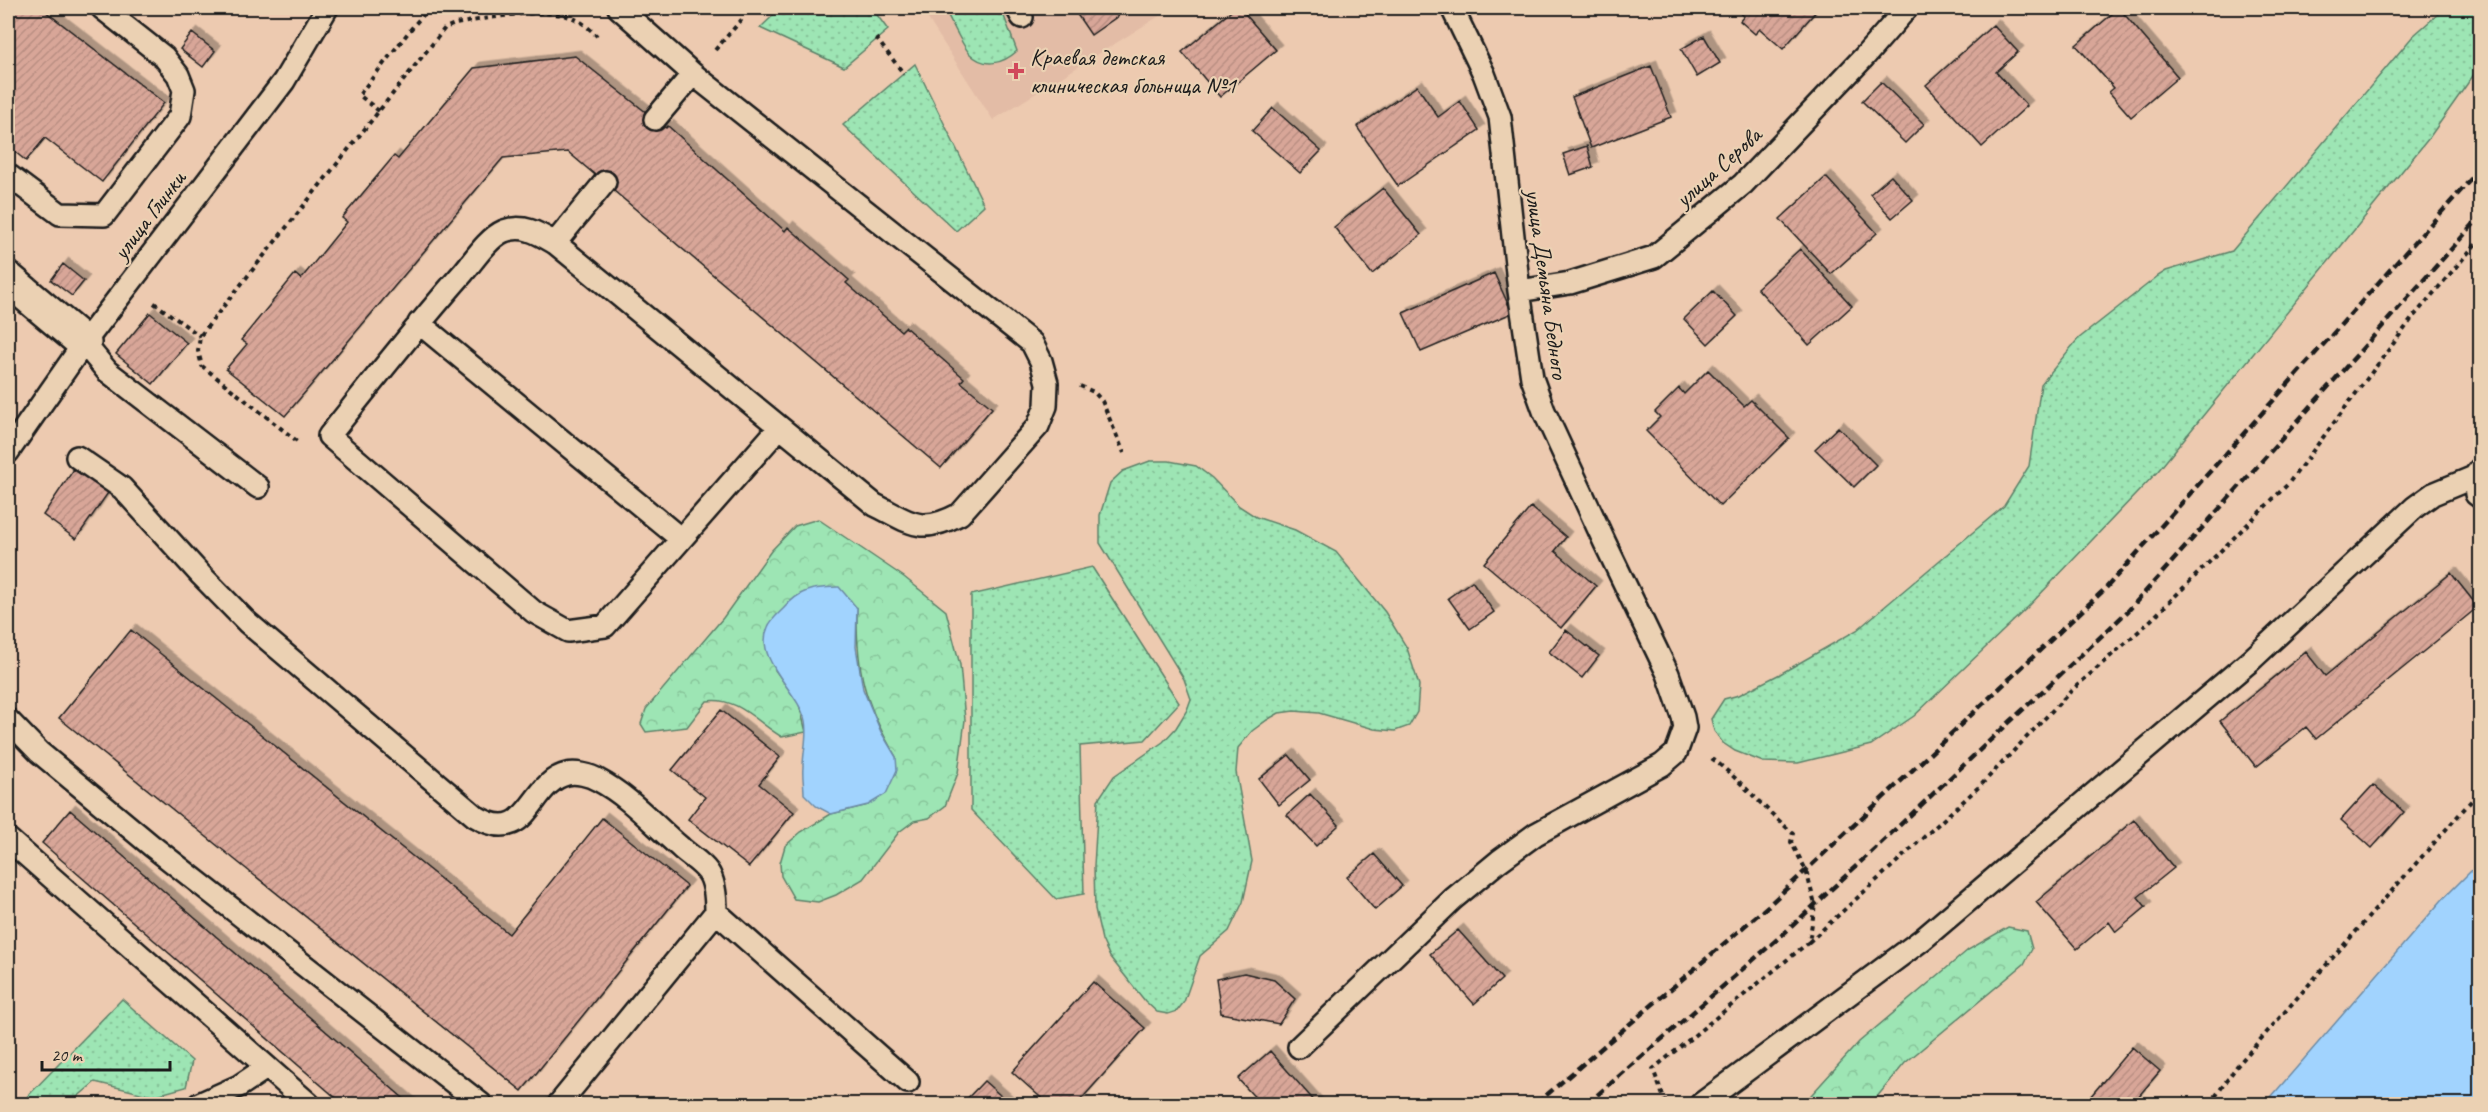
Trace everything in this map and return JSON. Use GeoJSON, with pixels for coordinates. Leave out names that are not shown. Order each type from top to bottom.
{"type":"FeatureCollection","features":[{"type":"Feature","properties":{"kind":"street"},"geometry":{"type":"LineString","coordinates":[[8,279],[84,343]]}},
{"type":"Feature","properties":{"kind":"lane"},"geometry":{"type":"LineString","coordinates":[[8,175],[60,214],[104,215],[180,116],[184,90],[178,75],[164,57],[102,8]]}},
{"type":"Feature","properties":{"kind":"lane","name":"улица Глинки"},"geometry":{"type":"LineString","coordinates":[[8,452],[84,343],[284,81],[327,8]]}},
{"type":"Feature","properties":{"kind":"lane"},"geometry":{"type":"LineString","coordinates":[[619,8],[693,74],[1032,343],[1041,361],[1047,383],[1046,406],[1038,426],[960,514],[942,523],[929,526],[915,524],[875,505],[555,243],[535,231],[520,227],[494,237],[418,323],[329,436],[534,612],[568,631],[605,626],[779,428]]}},
{"type":"Feature","properties":{"kind":"lane","name":"улица Демьяна Бедного"},"geometry":{"type":"LineString","coordinates":[[1452,8],[1484,74],[1500,117],[1518,291],[1532,378],[1605,543],[1668,674],[1684,732]]}},
{"type":"Feature","properties":{"kind":"lane","name":"улица Серова"},"geometry":{"type":"LineString","coordinates":[[1518,291],[1580,280],[1654,257],[1743,184],[1864,57],[1907,8]]}},
{"type":"Feature","properties":{"kind":"lane"},"geometry":{"type":"LineString","coordinates":[[655,119],[693,74]]}},
{"type":"Feature","properties":{"kind":"lane"},"geometry":{"type":"LineString","coordinates":[[555,243],[605,182]]}},
{"type":"Feature","properties":{"kind":"lane"},"geometry":{"type":"LineString","coordinates":[[418,323],[681,539]]}},
{"type":"Feature","properties":{"kind":"lane"},"geometry":{"type":"LineString","coordinates":[[84,343],[107,371],[258,487]]}},
{"type":"Feature","properties":{"kind":"lane"},"geometry":{"type":"LineString","coordinates":[[77,457],[122,488],[247,622],[475,816],[486,823],[502,827],[515,822],[556,778],[575,773],[597,779],[626,800],[708,872],[716,900],[716,912],[558,1104]]}},
{"type":"Feature","properties":{"kind":"lane"},"geometry":{"type":"LineString","coordinates":[[1701,1104],[1923,939],[2250,661],[2415,507],[2433,494],[2478,481]]}},
{"type":"Feature","properties":{"kind":"lane"},"geometry":{"type":"LineString","coordinates":[[8,720],[39,752],[152,846],[481,1104]]}},
{"type":"Feature","properties":{"kind":"lane"},"geometry":{"type":"LineString","coordinates":[[1299,1047],[1454,899],[1499,861],[1536,834],[1662,765],[1676,753],[1684,732]]}},
{"type":"Feature","properties":{"kind":"lane"},"geometry":{"type":"LineString","coordinates":[[8,839],[309,1104]]}},
{"type":"Feature","properties":{"kind":"lane"},"geometry":{"type":"LineString","coordinates":[[716,912],[908,1082]]}},
{"type":"Feature","properties":{"kind":"lane"},"geometry":{"type":"LineString","coordinates":[[199,1104],[239,1086],[266,1068]]}},
{"type":"Feature","properties":{"kind":"path"},"geometry":{"type":"LineString","coordinates":[[380,111],[359,95],[426,12],[439,8]]}},
{"type":"Feature","properties":{"kind":"path"},"geometry":{"type":"LineString","coordinates":[[480,8],[566,16],[579,21],[604,42]]}},
{"type":"Feature","properties":{"kind":"path"},"geometry":{"type":"LineString","coordinates":[[329,436],[318,447],[307,449],[202,366],[198,351],[200,336],[446,27],[530,13]]}},
{"type":"Feature","properties":{"kind":"path"},"geometry":{"type":"LineString","coordinates":[[728,36],[744,17]]}},
{"type":"Feature","properties":{"kind":"path"},"geometry":{"type":"LineString","coordinates":[[876,38],[904,74]]}},
{"type":"Feature","properties":{"kind":"path"},"geometry":{"type":"LineString","coordinates":[[1666,1104],[1653,1069],[1809,942],[1981,785],[2072,690],[2146,625],[2288,484],[2414,316],[2481,239]]}},
{"type":"Feature","properties":{"kind":"path"},"geometry":{"type":"LineString","coordinates":[[128,284],[200,336]]}},
{"type":"Feature","properties":{"kind":"path"},"geometry":{"type":"LineString","coordinates":[[1102,401],[1124,453]]}},
{"type":"Feature","properties":{"kind":"path"},"geometry":{"type":"LineString","coordinates":[[1684,732],[1793,833],[1791,842],[1806,870],[1815,905],[1809,942]]}},
{"type":"Feature","properties":{"kind":"path"},"geometry":{"type":"LineString","coordinates":[[2210,1104],[2237,1066],[2481,791]]}},
{"type":"Feature","properties":{"kind":"shaded area","name":"Краевая детская клиническая больница №1"},"geometry":{"type":"Polygon","coordinates":[[[921,8],[1172,8],[993,120],[921,8]]]}},
{"type":"Feature","properties":{"kind":"green space"},"geometry":{"type":"Polygon","coordinates":[[[781,8],[872,8],[888,30],[844,67],[760,28],[781,8]]]}},
{"type":"Feature","properties":{"kind":"green space"},"geometry":{"type":"Polygon","coordinates":[[[944,8],[1001,8],[1017,51],[1006,59],[994,63],[976,59],[963,44],[944,8]]]}},
{"type":"Feature","properties":{"kind":"green space"},"geometry":{"type":"Polygon","coordinates":[[[2445,8],[2480,8],[2480,66],[2429,138],[2158,471],[2028,607],[1914,716],[1871,745],[1798,763],[1763,762],[1735,751],[1723,743],[1714,731],[1711,719],[1724,699],[1739,695],[1780,674],[1857,630],[2004,506],[2029,466],[2041,384],[2078,339],[2166,271],[2232,251],[2413,36],[2445,8]]]}},
{"type":"Feature","properties":{"kind":"green space"},"geometry":{"type":"Polygon","coordinates":[[[915,64],[984,205],[956,231],[843,125],[915,64]]]}},
{"type":"Feature","properties":{"kind":"green space"},"geometry":{"type":"Polygon","coordinates":[[[1150,461],[1169,461],[1196,466],[1212,478],[1239,506],[1256,517],[1295,530],[1336,552],[1385,612],[1407,648],[1419,685],[1417,712],[1409,726],[1395,731],[1374,729],[1319,713],[1294,711],[1279,713],[1267,720],[1252,731],[1238,748],[1236,772],[1252,861],[1243,902],[1229,931],[1200,956],[1184,1002],[1177,1011],[1168,1014],[1157,1012],[1145,1001],[1110,957],[1102,940],[1095,909],[1094,866],[1098,800],[1114,776],[1163,742],[1176,728],[1191,699],[1184,679],[1100,543],[1100,515],[1110,483],[1123,471],[1150,461]]]}},
{"type":"Feature","properties":{"kind":"green space"},"geometry":{"type":"Polygon","coordinates":[[[818,519],[904,577],[946,611],[960,665],[965,720],[958,773],[945,806],[929,818],[914,821],[899,832],[863,879],[836,895],[818,902],[794,899],[781,876],[780,863],[785,846],[801,832],[831,814],[868,805],[896,757],[876,720],[864,686],[858,650],[857,608],[775,670],[799,704],[806,732],[782,737],[747,712],[718,701],[707,701],[687,727],[646,732],[641,724],[646,709],[723,618],[771,551],[795,526],[818,519]]]}},
{"type":"Feature","properties":{"kind":"green space"},"geometry":{"type":"Polygon","coordinates":[[[1092,567],[1179,703],[1145,740],[1080,746],[1084,894],[1056,899],[971,810],[971,595],[1092,567]]]}},
{"type":"Feature","properties":{"kind":"green space"},"geometry":{"type":"Polygon","coordinates":[[[2008,927],[2027,931],[2032,949],[2024,964],[1905,1063],[1871,1104],[1803,1104],[1859,1042],[1968,950],[2008,927]]]}},
{"type":"Feature","properties":{"kind":"green space"},"geometry":{"type":"Polygon","coordinates":[[[122,999],[192,1061],[186,1087],[153,1096],[95,1082],[69,1104],[31,1104],[24,1100],[122,999]]]}},
{"type":"Feature","properties":{"kind":"water"},"geometry":{"type":"Polygon","coordinates":[[[839,587],[857,608],[856,647],[863,689],[881,732],[896,757],[897,770],[886,794],[868,805],[831,814],[816,806],[804,794],[805,721],[795,698],[772,663],[765,639],[770,622],[796,597],[808,590],[839,587]]]}},
{"type":"Feature","properties":{"kind":"water"},"geometry":{"type":"Polygon","coordinates":[[[2480,862],[2480,1104],[2265,1104],[2442,900],[2480,862]]]}},
{"type":"Feature","properties":{"kind":"building"},"geometry":{"type":"Polygon","coordinates":[[[8,8],[41,8],[164,103],[102,182],[45,138],[26,161],[8,146],[8,118],[13,110],[8,105],[8,8]]]}},
{"type":"Feature","properties":{"kind":"building"},"geometry":{"type":"Polygon","coordinates":[[[1077,8],[1112,8],[1118,16],[1091,35],[1074,10],[1077,8]]]}},
{"type":"Feature","properties":{"kind":"building"},"geometry":{"type":"Polygon","coordinates":[[[1235,8],[1240,8],[1276,50],[1220,97],[1182,52],[1235,8]]]}},
{"type":"Feature","properties":{"kind":"building"},"geometry":{"type":"Polygon","coordinates":[[[1733,8],[1819,8],[1783,49],[1760,29],[1755,34],[1740,21],[1744,16],[1733,8]]]}},
{"type":"Feature","properties":{"kind":"building"},"geometry":{"type":"Polygon","coordinates":[[[2119,8],[2178,77],[2131,117],[2109,92],[2114,88],[2076,45],[2119,8]]]}},
{"type":"Feature","properties":{"kind":"building"},"geometry":{"type":"Polygon","coordinates":[[[1993,25],[2018,52],[1996,72],[2027,106],[1982,147],[1926,85],[1993,25]]]}},
{"type":"Feature","properties":{"kind":"building"},"geometry":{"type":"Polygon","coordinates":[[[192,33],[215,51],[203,67],[180,49],[192,33]]]}},
{"type":"Feature","properties":{"kind":"building"},"geometry":{"type":"Polygon","coordinates":[[[1704,36],[1720,63],[1697,77],[1681,49],[1704,36]]]}},
{"type":"Feature","properties":{"kind":"building"},"geometry":{"type":"Polygon","coordinates":[[[575,56],[666,128],[668,126],[785,231],[788,227],[849,280],[846,283],[901,331],[905,327],[964,378],[961,382],[992,408],[941,468],[568,152],[503,158],[285,416],[226,369],[247,344],[241,340],[295,274],[301,279],[347,222],[342,218],[394,156],[398,159],[474,68],[575,56]]]}},
{"type":"Feature","properties":{"kind":"building"},"geometry":{"type":"Polygon","coordinates":[[[1651,66],[1671,117],[1591,148],[1572,97],[1651,66]]]}},
{"type":"Feature","properties":{"kind":"building"},"geometry":{"type":"Polygon","coordinates":[[[1881,82],[1924,124],[1905,143],[1862,101],[1881,82]]]}},
{"type":"Feature","properties":{"kind":"building"},"geometry":{"type":"Polygon","coordinates":[[[1417,86],[1438,117],[1460,101],[1479,130],[1398,186],[1357,127],[1417,86]]]}},
{"type":"Feature","properties":{"kind":"building"},"geometry":{"type":"Polygon","coordinates":[[[1273,108],[1321,151],[1300,173],[1252,131],[1273,108]]]}},
{"type":"Feature","properties":{"kind":"building"},"geometry":{"type":"Polygon","coordinates":[[[1587,146],[1593,167],[1570,175],[1563,154],[1587,146]]]}},
{"type":"Feature","properties":{"kind":"building"},"geometry":{"type":"Polygon","coordinates":[[[1891,176],[1913,200],[1892,218],[1870,194],[1891,176]]]}},
{"type":"Feature","properties":{"kind":"building"},"geometry":{"type":"Polygon","coordinates":[[[1826,177],[1877,233],[1831,274],[1780,219],[1826,177]]]}},
{"type":"Feature","properties":{"kind":"building"},"geometry":{"type":"Polygon","coordinates":[[[1383,188],[1421,235],[1372,274],[1334,227],[1383,188]]]}},
{"type":"Feature","properties":{"kind":"building"},"geometry":{"type":"Polygon","coordinates":[[[1800,249],[1852,306],[1809,345],[1757,288],[1800,249]]]}},
{"type":"Feature","properties":{"kind":"building"},"geometry":{"type":"Polygon","coordinates":[[[63,264],[84,281],[72,296],[51,280],[63,264]]]}},
{"type":"Feature","properties":{"kind":"building"},"geometry":{"type":"Polygon","coordinates":[[[1494,273],[1512,313],[1421,352],[1403,313],[1494,273]]]}},
{"type":"Feature","properties":{"kind":"building"},"geometry":{"type":"Polygon","coordinates":[[[1713,291],[1737,316],[1708,344],[1684,319],[1713,291]]]}},
{"type":"Feature","properties":{"kind":"building"},"geometry":{"type":"Polygon","coordinates":[[[150,313],[187,343],[153,384],[116,354],[150,313]]]}},
{"type":"Feature","properties":{"kind":"building"},"geometry":{"type":"Polygon","coordinates":[[[1708,370],[1744,406],[1751,400],[1789,438],[1720,506],[1646,431],[1660,417],[1655,412],[1679,388],[1684,394],[1708,370]]]}},
{"type":"Feature","properties":{"kind":"building"},"geometry":{"type":"Polygon","coordinates":[[[1838,427],[1876,465],[1854,487],[1815,449],[1838,427]]]}},
{"type":"Feature","properties":{"kind":"building"},"geometry":{"type":"Polygon","coordinates":[[[76,466],[110,490],[76,539],[43,515],[76,466]]]}},
{"type":"Feature","properties":{"kind":"building"},"geometry":{"type":"Polygon","coordinates":[[[1531,507],[1566,537],[1555,551],[1596,586],[1561,628],[1484,563],[1531,507]]]}},
{"type":"Feature","properties":{"kind":"building"},"geometry":{"type":"Polygon","coordinates":[[[2451,573],[2478,607],[2316,739],[2306,727],[2256,767],[2220,721],[2306,652],[2325,676],[2451,573]]]}},
{"type":"Feature","properties":{"kind":"building"},"geometry":{"type":"Polygon","coordinates":[[[1472,581],[1494,612],[1470,629],[1448,598],[1472,581]]]}},
{"type":"Feature","properties":{"kind":"building"},"geometry":{"type":"Polygon","coordinates":[[[131,630],[509,934],[602,818],[687,886],[522,1091],[59,718],[131,630]]]}},
{"type":"Feature","properties":{"kind":"building"},"geometry":{"type":"Polygon","coordinates":[[[1566,630],[1599,656],[1582,678],[1549,652],[1566,630]]]}},
{"type":"Feature","properties":{"kind":"building"},"geometry":{"type":"Polygon","coordinates":[[[721,710],[780,757],[759,784],[794,812],[749,867],[688,819],[705,797],[672,770],[721,710]]]}},
{"type":"Feature","properties":{"kind":"building"},"geometry":{"type":"Polygon","coordinates":[[[1289,755],[1310,780],[1279,805],[1259,779],[1289,755]]]}},
{"type":"Feature","properties":{"kind":"building"},"geometry":{"type":"Polygon","coordinates":[[[2373,785],[2404,812],[2372,848],[2341,820],[2373,785]]]}},
{"type":"Feature","properties":{"kind":"building"},"geometry":{"type":"Polygon","coordinates":[[[1310,794],[1339,825],[1316,846],[1287,815],[1310,794]]]}},
{"type":"Feature","properties":{"kind":"building"},"geometry":{"type":"Polygon","coordinates":[[[70,810],[410,1104],[343,1104],[42,843],[70,810]]]}},
{"type":"Feature","properties":{"kind":"building"},"geometry":{"type":"Polygon","coordinates":[[[2134,820],[2174,868],[2138,897],[2146,907],[2116,932],[2109,922],[2077,949],[2036,902],[2134,820]]]}},
{"type":"Feature","properties":{"kind":"building"},"geometry":{"type":"Polygon","coordinates":[[[1374,854],[1402,886],[1375,910],[1347,877],[1374,854]]]}},
{"type":"Feature","properties":{"kind":"building"},"geometry":{"type":"Polygon","coordinates":[[[1458,930],[1502,979],[1474,1004],[1430,954],[1458,930]]]}},
{"type":"Feature","properties":{"kind":"building"},"geometry":{"type":"Polygon","coordinates":[[[1244,973],[1274,980],[1295,999],[1279,1024],[1221,1013],[1216,979],[1244,973]]]}},
{"type":"Feature","properties":{"kind":"building"},"geometry":{"type":"Polygon","coordinates":[[[1093,982],[1145,1028],[1077,1104],[1048,1104],[1012,1072],[1093,982]]]}},
{"type":"Feature","properties":{"kind":"building"},"geometry":{"type":"Polygon","coordinates":[[[2132,1047],[2160,1071],[2132,1104],[2099,1104],[2090,1097],[2132,1047]]]}},
{"type":"Feature","properties":{"kind":"building"},"geometry":{"type":"Polygon","coordinates":[[[1270,1051],[1317,1104],[1261,1104],[1238,1079],[1270,1051]]]}},
{"type":"Feature","properties":{"kind":"building"},"geometry":{"type":"Polygon","coordinates":[[[984,1081],[1010,1104],[962,1104],[984,1081]]]}},
{"type":"Feature","properties":{"kind":"railway"},"geometry":{"type":"LineString","coordinates":[[1536,1104],[1768,906],[2105,589],[2480,169]]}},
{"type":"Feature","properties":{"kind":"railway"},"geometry":{"type":"LineString","coordinates":[[1587,1104],[1789,929],[2128,611],[2480,217]]}},
{"type":"Feature","properties":{"kind":"place","name":"Краевая детская клиническая больница №1"},"geometry":{"type":"Point","coordinates":[1016,71]}}]}
